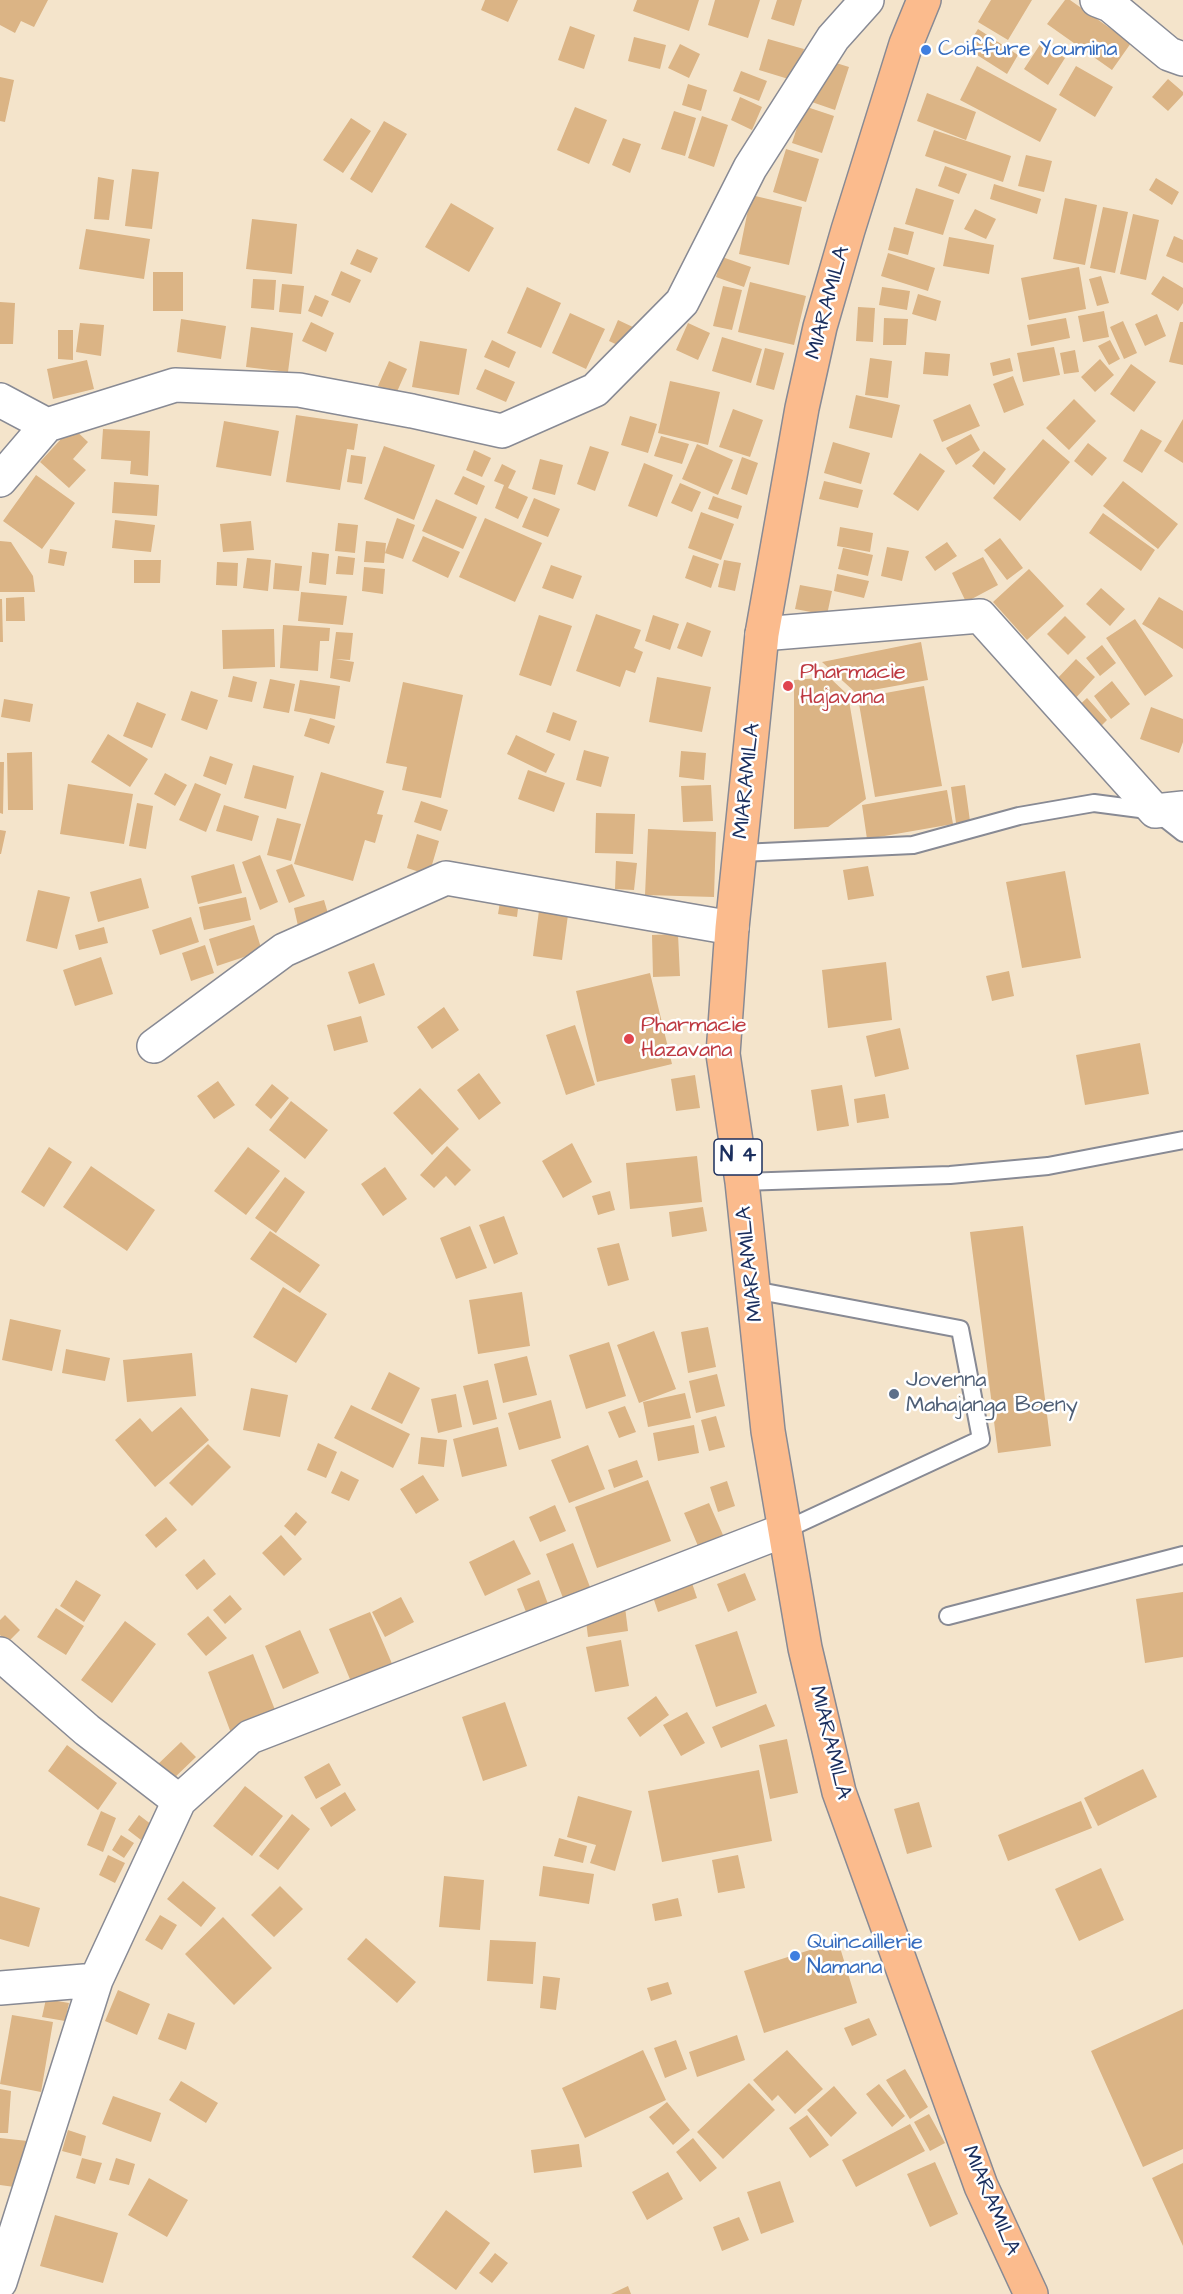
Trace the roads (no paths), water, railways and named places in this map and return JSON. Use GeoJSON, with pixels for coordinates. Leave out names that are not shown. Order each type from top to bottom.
{"type":"FeatureCollection","features":[{"type":"Feature","properties":{"kind":"main road","name":"MIARAMILA"},"geometry":{"type":"LineString","coordinates":[[924,0],[906,44],[820,327],[802,408],[762,634],[732,928],[723,1054],[742,1182],[768,1431],[805,1648],[839,1792],[981,2186],[1030,2294]]}},
{"type":"Feature","properties":{"kind":"street"},"geometry":{"type":"LineString","coordinates":[[0,480],[47,425],[175,385],[299,390],[502,431],[595,390],[682,302],[750,168],[832,39],[867,0]]}},
{"type":"Feature","properties":{"kind":"street"},"geometry":{"type":"LineString","coordinates":[[1097,0],[1110,5],[1169,54],[1183,59]]}},
{"type":"Feature","properties":{"kind":"street"},"geometry":{"type":"LineString","coordinates":[[0,400],[47,425]]}},
{"type":"Feature","properties":{"kind":"street"},"geometry":{"type":"LineString","coordinates":[[762,634],[980,616],[1169,810]]}},
{"type":"Feature","properties":{"kind":"street"},"geometry":{"type":"LineString","coordinates":[[154,1046],[284,950],[446,878],[732,928]]}},
{"type":"Feature","properties":{"kind":"street"},"geometry":{"type":"LineString","coordinates":[[0,2282],[96,1980],[178,1801],[250,1737],[786,1530]]}},
{"type":"Feature","properties":{"kind":"street"},"geometry":{"type":"LineString","coordinates":[[0,1654],[87,1730],[178,1801]]}},
{"type":"Feature","properties":{"kind":"street"},"geometry":{"type":"LineString","coordinates":[[0,1988],[96,1980]]}},
{"type":"Feature","properties":{"kind":"lane"},"geometry":{"type":"LineString","coordinates":[[741,853],[913,845],[1019,816],[1094,803],[1169,810],[1183,833]]}},
{"type":"Feature","properties":{"kind":"lane"},"geometry":{"type":"LineString","coordinates":[[742,1182],[950,1174],[1037,1167],[1183,1140]]}},
{"type":"Feature","properties":{"kind":"lane"},"geometry":{"type":"LineString","coordinates":[[754,1290],[960,1329],[981,1439],[786,1530]]}},
{"type":"Feature","properties":{"kind":"lane"},"geometry":{"type":"LineString","coordinates":[[948,1616],[1183,1555]]}},
{"type":"Feature","properties":{"kind":"place","name":"Coiffure Youmina"},"geometry":{"type":"Point","coordinates":[926,50]}},
{"type":"Feature","properties":{"kind":"place","name":"Pharmacie Hajavana"},"geometry":{"type":"Point","coordinates":[788,686]}},
{"type":"Feature","properties":{"kind":"place","name":"Pharmacie Hazavana"},"geometry":{"type":"Point","coordinates":[629,1039]}},
{"type":"Feature","properties":{"kind":"place","name":"Jovenna Mahajanga Boeny"},"geometry":{"type":"Point","coordinates":[894,1394]}},
{"type":"Feature","properties":{"kind":"place","name":"Quincaillerie Namana"},"geometry":{"type":"Point","coordinates":[795,1956]}}]}
